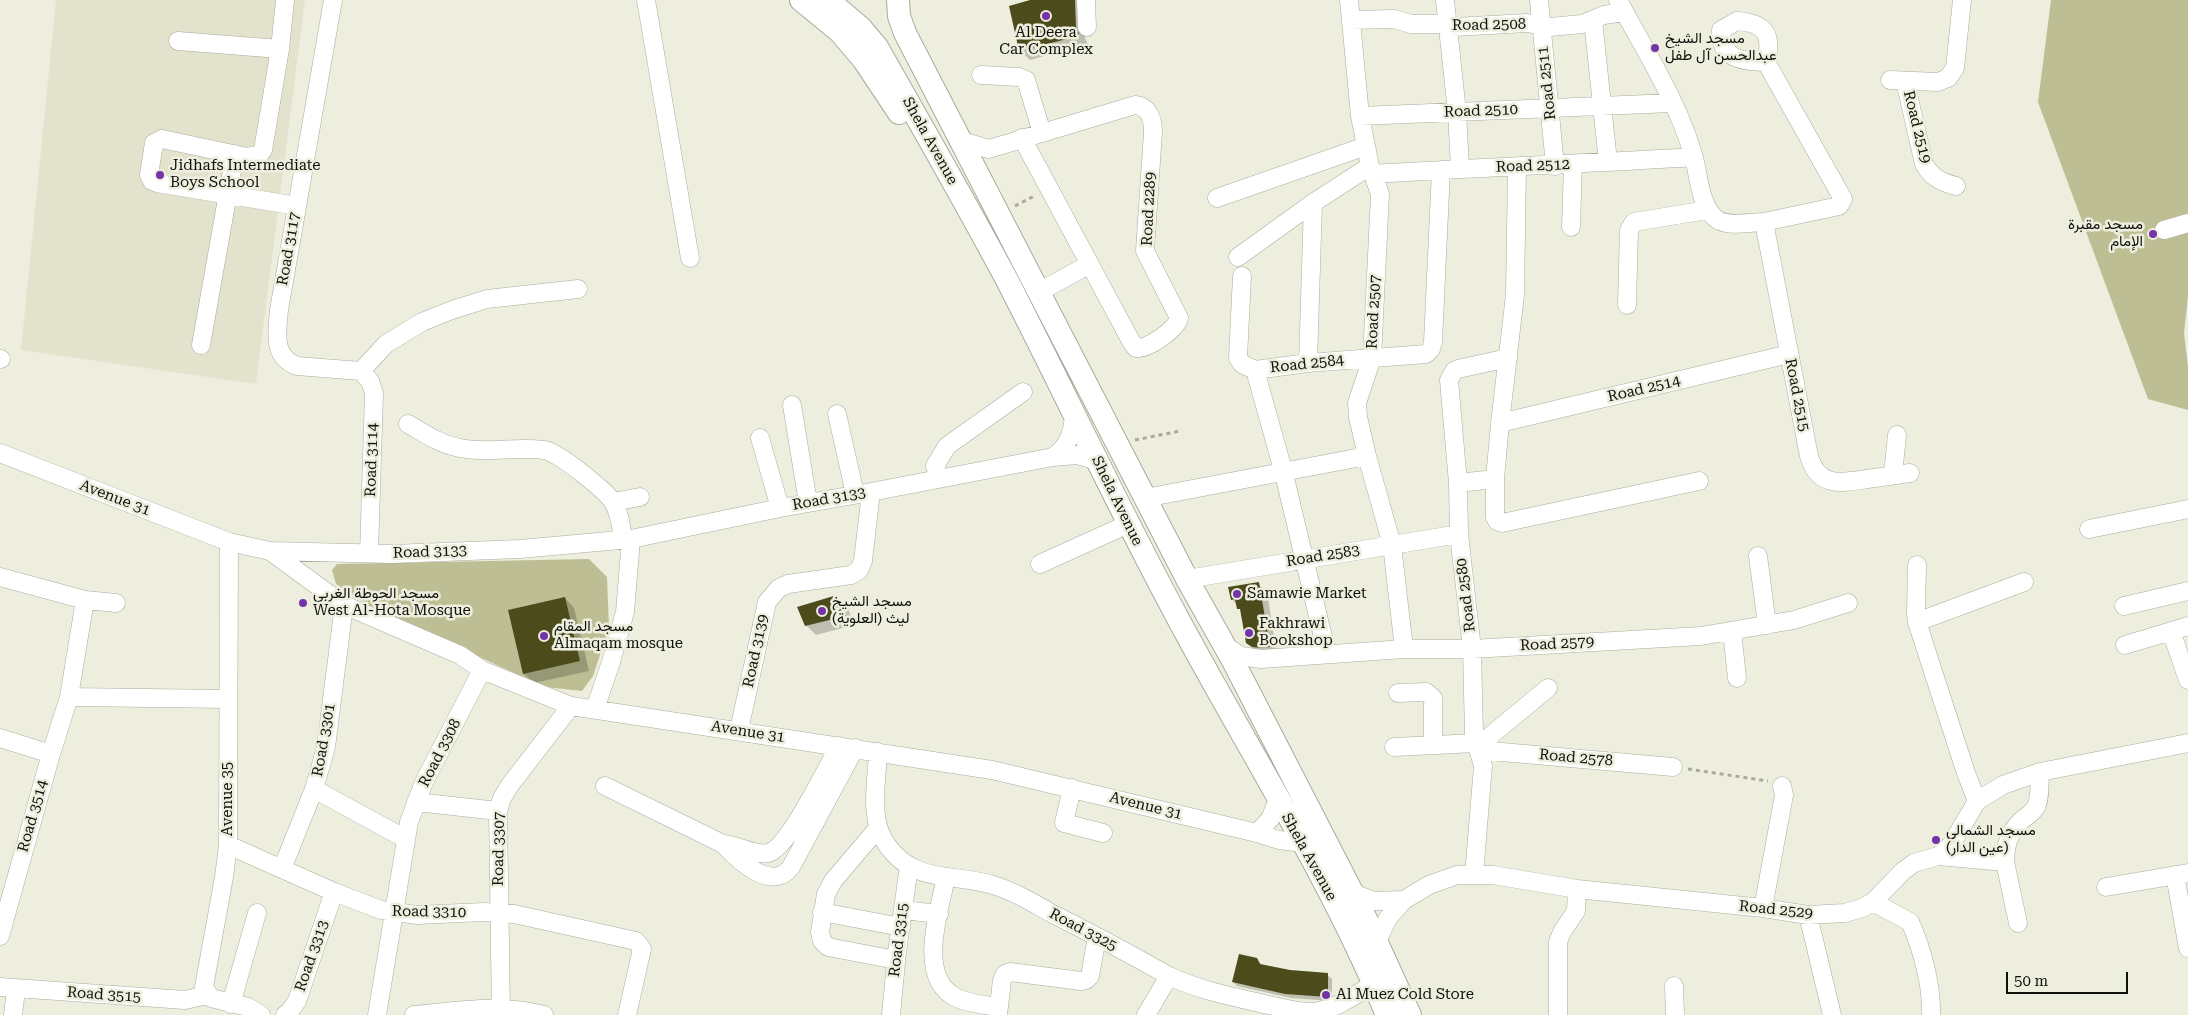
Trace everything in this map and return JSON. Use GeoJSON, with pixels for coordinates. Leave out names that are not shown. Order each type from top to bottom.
{"type":"FeatureCollection","features":[{"type":"Feature","properties":{"kind":"main road"},"geometry":{"type":"LineString","coordinates":[[800,0],[840,32],[863,59],[936,167],[963,200]]}},
{"type":"Feature","properties":{"kind":"main road","name":"Shela Avenue"},"geometry":{"type":"LineString","coordinates":[[828,0],[861,28],[877,47],[963,200],[1008,283],[1099,461],[1128,524],[1357,946],[1387,1015]]}},
{"type":"Feature","properties":{"kind":"main road","name":"Shela Avenue"},"geometry":{"type":"LineString","coordinates":[[898,0],[899,16],[905,33],[1145,498],[1224,645],[1377,941],[1410,1015]]}},
{"type":"Feature","properties":{"kind":"street"},"geometry":{"type":"LineString","coordinates":[[285,0],[280,49],[264,150],[254,156],[235,154],[162,139],[154,143],[149,175],[152,181],[297,206]]}},
{"type":"Feature","properties":{"kind":"street","name":"Road 3117"},"geometry":{"type":"LineString","coordinates":[[333,0],[278,310],[276,339],[280,353],[288,363],[297,366],[361,371]]}},
{"type":"Feature","properties":{"kind":"street"},"geometry":{"type":"LineString","coordinates":[[646,0],[690,258]]}},
{"type":"Feature","properties":{"kind":"street"},"geometry":{"type":"LineString","coordinates":[[1086,0],[1088,27]]}},
{"type":"Feature","properties":{"kind":"street","name":"Road 2507"},"geometry":{"type":"LineString","coordinates":[[1349,0],[1360,116],[1372,170],[1380,194],[1372,358],[1357,403],[1367,456],[1392,545],[1404,649]]}},
{"type":"Feature","properties":{"kind":"street"},"geometry":{"type":"LineString","coordinates":[[1445,0],[1457,112],[1460,168]]}},
{"type":"Feature","properties":{"kind":"street","name":"Road 2511"},"geometry":{"type":"LineString","coordinates":[[1539,0],[1555,166]]}},
{"type":"Feature","properties":{"kind":"street","name":"Road 2519"},"geometry":{"type":"LineString","coordinates":[[1956,186],[1941,182],[1930,175],[1924,164],[1898,80],[1938,82],[1943,81],[1952,73],[1956,62],[1962,0]]}},
{"type":"Feature","properties":{"kind":"street"},"geometry":{"type":"LineString","coordinates":[[1621,6],[1672,103],[1694,157],[1707,210],[1717,220],[1726,223],[1764,222],[1839,206],[1843,199],[1766,62]]}},
{"type":"Feature","properties":{"kind":"street","name":"Road 2508"},"geometry":{"type":"LineString","coordinates":[[1351,20],[1394,19],[1411,24],[1447,26],[1527,23],[1542,26],[1582,24],[1621,6]]}},
{"type":"Feature","properties":{"kind":"street"},"geometry":{"type":"LineString","coordinates":[[1593,20],[1608,162]]}},
{"type":"Feature","properties":{"kind":"street"},"geometry":{"type":"LineString","coordinates":[[178,41],[280,49]]}},
{"type":"Feature","properties":{"kind":"street"},"geometry":{"type":"LineString","coordinates":[[981,75],[1019,77],[1026,80],[1042,133]]}},
{"type":"Feature","properties":{"kind":"street","name":"Road 2510"},"geometry":{"type":"LineString","coordinates":[[1360,116],[1672,103]]}},
{"type":"Feature","properties":{"kind":"street","name":"Road 2289"},"geometry":{"type":"LineString","coordinates":[[989,149],[1022,138],[1135,105],[1145,108],[1151,116],[1154,132],[1145,252],[1178,314],[1176,326],[1146,348],[1136,348],[1022,138]]}},
{"type":"Feature","properties":{"kind":"street"},"geometry":{"type":"LineString","coordinates":[[961,141],[989,149],[977,172]]}},
{"type":"Feature","properties":{"kind":"street"},"geometry":{"type":"LineString","coordinates":[[1217,198],[1366,146]]}},
{"type":"Feature","properties":{"kind":"street"},"geometry":{"type":"LineString","coordinates":[[201,345],[235,154]]}},
{"type":"Feature","properties":{"kind":"street","name":"Road 2512"},"geometry":{"type":"LineString","coordinates":[[1372,170],[1441,170],[1555,166],[1694,157]]}},
{"type":"Feature","properties":{"kind":"street"},"geometry":{"type":"LineString","coordinates":[[1571,227],[1573,164]]}},
{"type":"Feature","properties":{"kind":"street"},"geometry":{"type":"LineString","coordinates":[[1517,167],[1515,288],[1495,480],[1497,521],[1502,523],[1699,481]]}},
{"type":"Feature","properties":{"kind":"street"},"geometry":{"type":"LineString","coordinates":[[1238,257],[1313,202],[1372,170]]}},
{"type":"Feature","properties":{"kind":"street","name":"Road 2584"},"geometry":{"type":"LineString","coordinates":[[1242,276],[1238,358],[1242,364],[1255,370],[1308,363],[1426,354],[1431,349],[1433,342],[1441,170]]}},
{"type":"Feature","properties":{"kind":"street"},"geometry":{"type":"LineString","coordinates":[[1308,363],[1313,202]]}},
{"type":"Feature","properties":{"kind":"street"},"geometry":{"type":"LineString","coordinates":[[1626,305],[1629,230],[1634,222],[1707,210]]}},
{"type":"Feature","properties":{"kind":"street","name":"Road 2515"},"geometry":{"type":"LineString","coordinates":[[1764,222],[1809,456],[1816,471],[1821,477],[1837,483],[1901,474],[1897,435]]}},
{"type":"Feature","properties":{"kind":"street"},"geometry":{"type":"LineString","coordinates":[[2164,230],[2188,223]]}},
{"type":"Feature","properties":{"kind":"street"},"geometry":{"type":"LineString","coordinates":[[1039,292],[1090,264]]}},
{"type":"Feature","properties":{"kind":"street"},"geometry":{"type":"LineString","coordinates":[[361,371],[386,344],[422,322],[452,310],[487,298],[578,289]]}},
{"type":"Feature","properties":{"kind":"street","name":"Road 2514"},"geometry":{"type":"LineString","coordinates":[[1500,423],[1789,354]]}},
{"type":"Feature","properties":{"kind":"street","name":"Road 2580"},"geometry":{"type":"LineString","coordinates":[[1474,875],[1483,766],[1473,724],[1472,649],[1459,534],[1458,483],[1449,384],[1450,375],[1458,369],[1508,358]]}},
{"type":"Feature","properties":{"kind":"street","name":"Road 2584"},"geometry":{"type":"LineString","coordinates":[[1255,370],[1283,470],[1327,654]]}},
{"type":"Feature","properties":{"kind":"street","name":"Road 3114"},"geometry":{"type":"LineString","coordinates":[[361,371],[370,381],[374,393],[369,553]]}},
{"type":"Feature","properties":{"kind":"street"},"geometry":{"type":"LineString","coordinates":[[939,478],[935,466],[947,446],[1024,392]]}},
{"type":"Feature","properties":{"kind":"street"},"geometry":{"type":"LineString","coordinates":[[792,405],[808,503]]}},
{"type":"Feature","properties":{"kind":"street"},"geometry":{"type":"LineString","coordinates":[[837,414],[863,493]]}},
{"type":"Feature","properties":{"kind":"street"},"geometry":{"type":"LineString","coordinates":[[1053,457],[1062,450],[1069,440],[1074,414]]}},
{"type":"Feature","properties":{"kind":"street"},"geometry":{"type":"LineString","coordinates":[[408,424],[441,442],[459,448],[481,451],[536,450],[552,452],[559,455],[614,502],[627,539],[625,612],[612,662],[596,708]]}},
{"type":"Feature","properties":{"kind":"street"},"geometry":{"type":"LineString","coordinates":[[760,438],[780,508]]}},
{"type":"Feature","properties":{"kind":"street","name":"Avenue 31"},"geometry":{"type":"LineString","coordinates":[[0,453],[229,542]]}},
{"type":"Feature","properties":{"kind":"street","name":"Road 3133"},"geometry":{"type":"LineString","coordinates":[[229,542],[270,551],[392,554],[520,549],[627,539],[780,508],[1053,457],[1077,456],[1099,461]]}},
{"type":"Feature","properties":{"kind":"street"},"geometry":{"type":"LineString","coordinates":[[1145,498],[1283,470],[1367,456]]}},
{"type":"Feature","properties":{"kind":"street"},"geometry":{"type":"LineString","coordinates":[[1458,483],[1495,480]]}},
{"type":"Feature","properties":{"kind":"street","name":"Road 3139"},"geometry":{"type":"LineString","coordinates":[[739,730],[767,602],[779,588],[788,584],[850,574],[859,570],[863,561],[863,493]]}},
{"type":"Feature","properties":{"kind":"street"},"geometry":{"type":"LineString","coordinates":[[614,502],[640,497]]}},
{"type":"Feature","properties":{"kind":"street"},"geometry":{"type":"LineString","coordinates":[[2089,529],[2188,509]]}},
{"type":"Feature","properties":{"kind":"street"},"geometry":{"type":"LineString","coordinates":[[1040,564],[1128,524]]}},
{"type":"Feature","properties":{"kind":"street","name":"Road 2583"},"geometry":{"type":"LineString","coordinates":[[1187,578],[1459,534]]}},
{"type":"Feature","properties":{"kind":"street","name":"Avenue 35"},"geometry":{"type":"LineString","coordinates":[[196,1003],[204,983],[224,877],[228,845],[229,542]]}},
{"type":"Feature","properties":{"kind":"street","name":"Avenue 31"},"geometry":{"type":"LineString","coordinates":[[270,551],[344,605],[460,655],[482,670],[572,706],[596,708],[992,770],[1279,840],[1302,843]]}},
{"type":"Feature","properties":{"kind":"street"},"geometry":{"type":"LineString","coordinates":[[1758,556],[1767,625]]}},
{"type":"Feature","properties":{"kind":"street"},"geometry":{"type":"LineString","coordinates":[[1917,565],[1916,614],[1918,622],[1966,773],[1978,800]]}},
{"type":"Feature","properties":{"kind":"street"},"geometry":{"type":"LineString","coordinates":[[0,577],[85,600],[116,604]]}},
{"type":"Feature","properties":{"kind":"street"},"geometry":{"type":"LineString","coordinates":[[1918,622],[2024,582]]}},
{"type":"Feature","properties":{"kind":"street"},"geometry":{"type":"LineString","coordinates":[[2124,606],[2188,591]]}},
{"type":"Feature","properties":{"kind":"street","name":"Road 3514"},"geometry":{"type":"LineString","coordinates":[[0,936],[69,697],[85,600]]}},
{"type":"Feature","properties":{"kind":"street","name":"Road 2579"},"geometry":{"type":"LineString","coordinates":[[1224,645],[1241,656],[1261,659],[1404,649],[1472,649],[1701,636],[1794,620],[1848,603]]}},
{"type":"Feature","properties":{"kind":"street","name":"Road 3301"},"geometry":{"type":"LineString","coordinates":[[282,869],[314,789],[326,747],[344,605]]}},
{"type":"Feature","properties":{"kind":"street"},"geometry":{"type":"LineString","coordinates":[[2125,645],[2180,629],[2188,680]]}},
{"type":"Feature","properties":{"kind":"street"},"geometry":{"type":"LineString","coordinates":[[1732,631],[1737,678]]}},
{"type":"Feature","properties":{"kind":"street"},"geometry":{"type":"LineString","coordinates":[[1248,691],[1253,673],[1261,659]]}},
{"type":"Feature","properties":{"kind":"street","name":"Road 3308"},"geometry":{"type":"LineString","coordinates":[[377,1015],[404,838],[416,802],[482,670]]}},
{"type":"Feature","properties":{"kind":"street"},"geometry":{"type":"LineString","coordinates":[[1478,746],[1548,688]]}},
{"type":"Feature","properties":{"kind":"street"},"geometry":{"type":"LineString","coordinates":[[1398,693],[1426,692],[1433,698],[1433,744]]}},
{"type":"Feature","properties":{"kind":"street"},"geometry":{"type":"LineString","coordinates":[[69,697],[228,699]]}},
{"type":"Feature","properties":{"kind":"street","name":"Road 3307"},"geometry":{"type":"LineString","coordinates":[[501,1011],[498,811],[502,798],[510,786],[572,706]]}},
{"type":"Feature","properties":{"kind":"street"},"geometry":{"type":"LineString","coordinates":[[0,738],[51,754]]}},
{"type":"Feature","properties":{"kind":"street","name":"Road 2529"},"geometry":{"type":"LineString","coordinates":[[1352,893],[1374,901],[1394,902],[1404,900],[1444,879],[1474,875],[1493,876],[1578,889],[1763,908],[1808,915],[1845,913],[1862,908],[1873,902],[1903,871],[1914,863],[1938,856],[1951,845],[1978,800],[2003,785],[2040,772],[2188,743]]}},
{"type":"Feature","properties":{"kind":"street","name":"Road 2578"},"geometry":{"type":"LineString","coordinates":[[1394,748],[1433,744],[1478,746],[1672,767]]}},
{"type":"Feature","properties":{"kind":"street"},"geometry":{"type":"LineString","coordinates":[[723,844],[733,855],[754,870],[770,877],[784,874],[791,867],[847,747]]}},
{"type":"Feature","properties":{"kind":"street"},"geometry":{"type":"LineString","coordinates":[[605,786],[723,844],[740,846],[758,854],[768,853],[777,849],[847,747]]}},
{"type":"Feature","properties":{"kind":"street","name":"Road 3325"},"geometry":{"type":"LineString","coordinates":[[878,752],[875,810],[878,828],[886,844],[897,858],[909,866],[935,876],[995,885],[1169,976],[1217,994],[1306,1012],[1329,1008],[1374,984]]}},
{"type":"Feature","properties":{"kind":"street"},"geometry":{"type":"LineString","coordinates":[[2018,923],[2005,862],[2005,849],[2008,838],[2019,823],[2034,811],[2037,805],[2040,772]]}},
{"type":"Feature","properties":{"kind":"street"},"geometry":{"type":"LineString","coordinates":[[1763,908],[1784,795],[1782,786]]}},
{"type":"Feature","properties":{"kind":"street"},"geometry":{"type":"LineString","coordinates":[[1072,788],[1064,823],[1103,832]]}},
{"type":"Feature","properties":{"kind":"street"},"geometry":{"type":"LineString","coordinates":[[314,789],[404,838]]}},
{"type":"Feature","properties":{"kind":"street"},"geometry":{"type":"LineString","coordinates":[[1256,833],[1270,819],[1278,800]]}},
{"type":"Feature","properties":{"kind":"street"},"geometry":{"type":"LineString","coordinates":[[416,802],[498,811]]}},
{"type":"Feature","properties":{"kind":"street"},"geometry":{"type":"LineString","coordinates":[[878,828],[833,881],[826,894],[820,932],[822,941],[828,947],[896,960]]}},
{"type":"Feature","properties":{"kind":"street","name":"Road 3310"},"geometry":{"type":"LineString","coordinates":[[228,845],[370,907],[393,913],[416,915],[499,912],[530,916],[640,944],[641,954],[627,1015]]}},
{"type":"Feature","properties":{"kind":"street"},"geometry":{"type":"LineString","coordinates":[[1938,856],[2005,862]]}},
{"type":"Feature","properties":{"kind":"street","name":"Road 3315"},"geometry":{"type":"LineString","coordinates":[[891,1015],[896,960],[909,866]]}},
{"type":"Feature","properties":{"kind":"street"},"geometry":{"type":"LineString","coordinates":[[2106,887],[2182,874],[2188,948]]}},
{"type":"Feature","properties":{"kind":"street"},"geometry":{"type":"LineString","coordinates":[[946,878],[934,942],[933,960],[940,981],[947,991],[955,998],[965,1002],[998,1011],[1002,980],[1007,972],[1081,982],[1086,980],[1090,976],[1097,937]]}},
{"type":"Feature","properties":{"kind":"street"},"geometry":{"type":"LineString","coordinates":[[1558,1015],[1558,942],[1562,932],[1576,911],[1578,889]]}},
{"type":"Feature","properties":{"kind":"street","name":"Road 3313"},"geometry":{"type":"LineString","coordinates":[[285,1015],[297,1001],[334,892]]}},
{"type":"Feature","properties":{"kind":"street","name":"Road 2529"},"geometry":{"type":"LineString","coordinates":[[1377,941],[1388,918],[1404,900]]}},
{"type":"Feature","properties":{"kind":"street"},"geometry":{"type":"LineString","coordinates":[[1873,902],[1910,922],[1925,972],[1931,1004],[1931,1015]]}},
{"type":"Feature","properties":{"kind":"street"},"geometry":{"type":"LineString","coordinates":[[822,912],[902,919],[939,914]]}},
{"type":"Feature","properties":{"kind":"street"},"geometry":{"type":"LineString","coordinates":[[231,1004],[257,913]]}},
{"type":"Feature","properties":{"kind":"street"},"geometry":{"type":"LineString","coordinates":[[1808,915],[1832,1015]]}},
{"type":"Feature","properties":{"kind":"street"},"geometry":{"type":"LineString","coordinates":[[1146,1015],[1169,976]]}},
{"type":"Feature","properties":{"kind":"street"},"geometry":{"type":"LineString","coordinates":[[1674,986],[1675,1015]]}},
{"type":"Feature","properties":{"kind":"street"},"geometry":{"type":"LineString","coordinates":[[8,988],[12,1015]]}},
{"type":"Feature","properties":{"kind":"street","name":"Road 3515"},"geometry":{"type":"LineString","coordinates":[[8,988],[196,1003]]}},
{"type":"Feature","properties":{"kind":"street"},"geometry":{"type":"LineString","coordinates":[[196,1003],[215,1000],[248,1007],[261,1015]]}},
{"type":"Feature","properties":{"kind":"street"},"geometry":{"type":"LineString","coordinates":[[414,1015],[524,1010],[544,1015]]}},
{"type":"Feature","properties":{"kind":"path"},"geometry":{"type":"LineString","coordinates":[[999,215],[1049,188]]}},
{"type":"Feature","properties":{"kind":"path"},"geometry":{"type":"LineString","coordinates":[[1118,444],[1180,431]]}},
{"type":"Feature","properties":{"kind":"path"},"geometry":{"type":"LineString","coordinates":[[1672,767],[1777,782],[1783,784],[1782,786]]}},
{"type":"Feature","properties":{"kind":"shaded area","name":"Jidhafs Intermediate Boys School"},"geometry":{"type":"Polygon","coordinates":[[[56,0],[305,0],[256,384],[21,350],[56,0]]]}},
{"type":"Feature","properties":{"kind":"green space"},"geometry":{"type":"Polygon","coordinates":[[[2051,0],[2188,0],[2188,296],[2184,333],[2188,367],[2188,410],[2148,399],[2038,102],[2051,0]]]}},
{"type":"Feature","properties":{"kind":"green space"},"geometry":{"type":"Polygon","coordinates":[[[589,559],[607,577],[609,628],[593,676],[582,691],[545,687],[370,607],[336,584],[332,570],[337,564],[589,559]]]}},
{"type":"Feature","properties":{"kind":"building","name":"Al Deera Car Complex"},"geometry":{"type":"Polygon","coordinates":[[[1030,0],[1075,0],[1076,27],[1079,34],[1075,37],[1019,51],[1009,6],[1030,0]]]}},
{"type":"Feature","properties":{"kind":"building"},"geometry":{"type":"Polygon","coordinates":[[[1259,582],[1270,647],[1261,648],[1252,647],[1246,643],[1240,609],[1237,609],[1235,599],[1231,600],[1228,587],[1259,582]]]}},
{"type":"Feature","properties":{"kind":"building","name":"مسجد الشيخ ليث (العلوية)"},"geometry":{"type":"Polygon","coordinates":[[[837,595],[846,616],[805,626],[797,607],[837,595]]]}},
{"type":"Feature","properties":{"kind":"building","name":"مسجد المقام Almaqam mosque"},"geometry":{"type":"Polygon","coordinates":[[[565,597],[580,661],[523,674],[508,610],[565,597]]]}},
{"type":"Feature","properties":{"kind":"building"},"geometry":{"type":"Polygon","coordinates":[[[1239,954],[1257,958],[1260,964],[1290,970],[1328,973],[1328,997],[1285,994],[1232,982],[1239,954]]]}},
{"type":"Feature","properties":{"kind":"place","name":"Al Deera Car Complex"},"geometry":{"type":"Point","coordinates":[1046,16]}},
{"type":"Feature","properties":{"kind":"place","name":"مسجد الشيخ عبدالحسن آل طفل"},"geometry":{"type":"Point","coordinates":[1655,48]}},
{"type":"Feature","properties":{"kind":"place","name":"Jidhafs Intermediate Boys School"},"geometry":{"type":"Point","coordinates":[160,175]}},
{"type":"Feature","properties":{"kind":"place","name":"مسجد مقبرة الإمام"},"geometry":{"type":"Point","coordinates":[2153,234]}},
{"type":"Feature","properties":{"kind":"place","name":"Samawie Market"},"geometry":{"type":"Point","coordinates":[1237,594]}},
{"type":"Feature","properties":{"kind":"place","name":"مسجد الحوطة الغربي West Al-Hota Mosque"},"geometry":{"type":"Point","coordinates":[303,603]}},
{"type":"Feature","properties":{"kind":"place","name":"مسجد الشيخ ليث (العلوية)"},"geometry":{"type":"Point","coordinates":[822,611]}},
{"type":"Feature","properties":{"kind":"place","name":"Fakhrawi Bookshop"},"geometry":{"type":"Point","coordinates":[1249,633]}},
{"type":"Feature","properties":{"kind":"place","name":"مسجد المقام Almaqam mosque"},"geometry":{"type":"Point","coordinates":[544,636]}},
{"type":"Feature","properties":{"kind":"place","name":"مسجد الشمالي (عين الدار)"},"geometry":{"type":"Point","coordinates":[1936,840]}},
{"type":"Feature","properties":{"kind":"place","name":"Al Muez Cold Store"},"geometry":{"type":"Point","coordinates":[1326,995]}}]}
